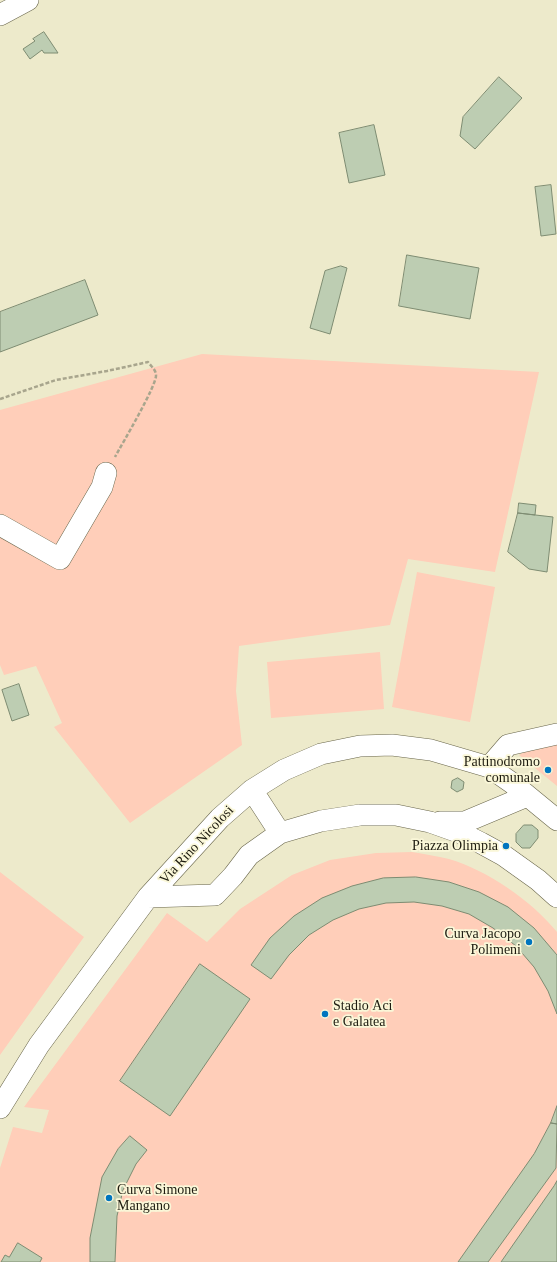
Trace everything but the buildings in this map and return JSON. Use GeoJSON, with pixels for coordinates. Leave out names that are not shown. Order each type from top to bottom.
{"type":"FeatureCollection","features":[{"type":"Feature","properties":{"kind":"street"},"geometry":{"type":"LineString","coordinates":[[0,15],[28,0]]}},
{"type":"Feature","properties":{"kind":"street"},"geometry":{"type":"LineString","coordinates":[[0,525],[60,560],[102,487],[106,473]]}},
{"type":"Feature","properties":{"kind":"street"},"geometry":{"type":"LineString","coordinates":[[489,767],[508,746],[557,734]]}},
{"type":"Feature","properties":{"kind":"street","name":"Via Rino Nicolosi"},"geometry":{"type":"LineString","coordinates":[[0,1108],[38,1045],[148,898],[220,818],[252,790],[284,770],[321,754],[360,746],[392,745],[431,750],[489,767],[512,783],[557,820]]}},
{"type":"Feature","properties":{"kind":"street"},"geometry":{"type":"LineString","coordinates":[[252,790],[280,834]]}},
{"type":"Feature","properties":{"kind":"street"},"geometry":{"type":"LineString","coordinates":[[430,822],[465,822],[527,796]]}},
{"type":"Feature","properties":{"kind":"street"},"geometry":{"type":"LineString","coordinates":[[148,898],[215,895],[233,876],[249,855],[280,834],[321,821],[360,815],[396,815],[430,822],[461,833],[503,855],[538,880],[557,897]]}},
{"type":"Feature","properties":{"kind":"path"},"geometry":{"type":"LineString","coordinates":[[0,399],[56,380],[148,362],[155,371],[156,377],[106,473]]}},
{"type":"Feature","properties":{"kind":"shaded area"},"geometry":{"type":"Polygon","coordinates":[[[202,354],[539,372],[495,572],[408,559],[390,625],[239,646],[236,691],[242,745],[130,823],[54,727],[62,723],[36,666],[4,675],[0,665],[0,410],[202,354]]]}},
{"type":"Feature","properties":{"kind":"shaded area"},"geometry":{"type":"Polygon","coordinates":[[[417,572],[495,587],[470,722],[392,707],[417,572]]]}},
{"type":"Feature","properties":{"kind":"shaded area"},"geometry":{"type":"Polygon","coordinates":[[[380,652],[384,709],[271,718],[267,662],[380,652]]]}},
{"type":"Feature","properties":{"kind":"shaded area","name":"Pattinodromo comunale"},"geometry":{"type":"Polygon","coordinates":[[[557,740],[557,786],[519,755],[538,744],[557,740]]]}},
{"type":"Feature","properties":{"kind":"shaded area","name":"Stadio Aci e Galatea"},"geometry":{"type":"Polygon","coordinates":[[[412,852],[449,859],[464,864],[493,879],[522,898],[547,920],[557,932],[557,1262],[0,1262],[0,1168],[13,1127],[42,1133],[49,1110],[24,1107],[167,913],[207,942],[240,909],[292,875],[330,860],[376,853],[412,852]]]}},
{"type":"Feature","properties":{"kind":"shaded area"},"geometry":{"type":"Polygon","coordinates":[[[0,872],[84,937],[0,1055],[0,872]]]}},
{"type":"Feature","properties":{"kind":"place","name":"Pattinodromo comunale"},"geometry":{"type":"Point","coordinates":[548,770]}},
{"type":"Feature","properties":{"kind":"place","name":"Piazza Olimpia"},"geometry":{"type":"Point","coordinates":[506,846]}},
{"type":"Feature","properties":{"kind":"place","name":"Curva Jacopo Polimeni"},"geometry":{"type":"Point","coordinates":[529,942]}},
{"type":"Feature","properties":{"kind":"place","name":"Stadio Aci e Galatea"},"geometry":{"type":"Point","coordinates":[325,1014]}},
{"type":"Feature","properties":{"kind":"place","name":"Curva Simone Mangano"},"geometry":{"type":"Point","coordinates":[109,1198]}}]}
